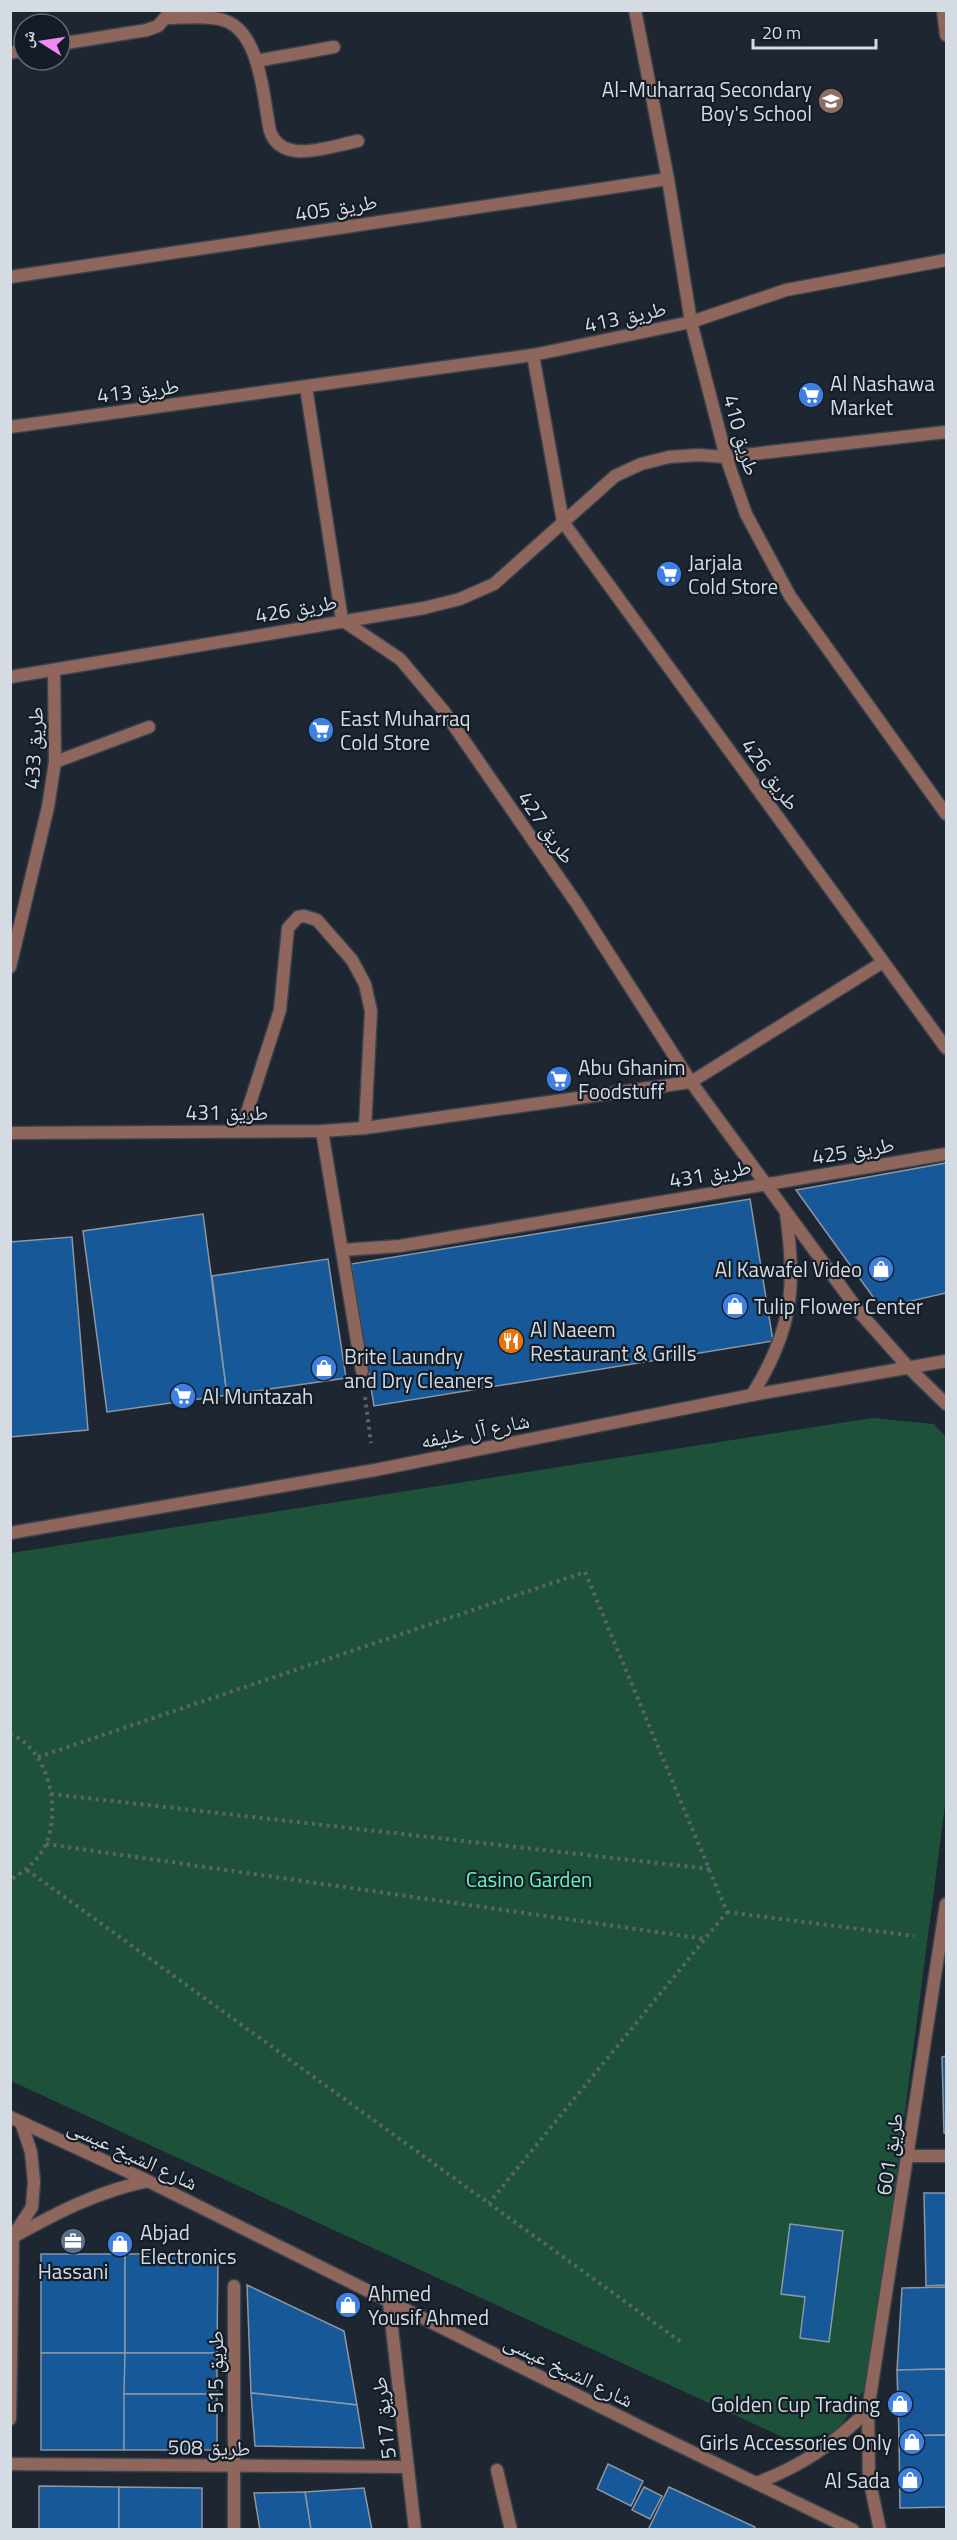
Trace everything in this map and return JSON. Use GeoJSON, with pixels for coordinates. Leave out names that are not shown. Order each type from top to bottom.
{"type":"FeatureCollection","features":[{"type":"Feature","properties":{"kind":"street","name":"طريق 410"},"geometry":{"type":"LineString","coordinates":[[635,10],[668,179],[692,322],[726,457],[746,514],[790,596],[946,814]]}},
{"type":"Feature","properties":{"kind":"street"},"geometry":{"type":"LineString","coordinates":[[943,10],[946,35]]}},
{"type":"Feature","properties":{"kind":"street"},"geometry":{"type":"LineString","coordinates":[[72,42],[147,30],[158,26],[169,14],[210,18],[235,25],[248,39],[256,61],[273,141],[281,148],[290,151],[358,141]]}},
{"type":"Feature","properties":{"kind":"street"},"geometry":{"type":"LineString","coordinates":[[256,61],[334,47]]}},
{"type":"Feature","properties":{"kind":"street","name":"طريق 405"},"geometry":{"type":"LineString","coordinates":[[10,277],[668,179]]}},
{"type":"Feature","properties":{"kind":"street","name":"طريق 413"},"geometry":{"type":"LineString","coordinates":[[10,427],[533,355],[692,322],[786,290],[946,260]]}},
{"type":"Feature","properties":{"kind":"street"},"geometry":{"type":"LineString","coordinates":[[533,355],[563,522]]}},
{"type":"Feature","properties":{"kind":"street"},"geometry":{"type":"LineString","coordinates":[[306,387],[342,620]]}},
{"type":"Feature","properties":{"kind":"street","name":"طريق 426"},"geometry":{"type":"LineString","coordinates":[[10,677],[424,608],[460,599],[494,584],[615,476],[641,464],[669,457],[698,455],[726,457],[946,432]]}},
{"type":"Feature","properties":{"kind":"street","name":"طريق 426"},"geometry":{"type":"LineString","coordinates":[[563,522],[946,1048]]}},
{"type":"Feature","properties":{"kind":"street","name":"طريق 427"},"geometry":{"type":"LineString","coordinates":[[342,620],[400,659],[443,710],[577,904],[691,1082],[861,1314],[909,1368]]}},
{"type":"Feature","properties":{"kind":"street","name":"طريق 433"},"geometry":{"type":"LineString","coordinates":[[10,968],[48,807],[55,762],[54,670]]}},
{"type":"Feature","properties":{"kind":"street"},"geometry":{"type":"LineString","coordinates":[[55,762],[149,727]]}},
{"type":"Feature","properties":{"kind":"street"},"geometry":{"type":"LineString","coordinates":[[240,1131],[280,1010],[288,928],[298,918],[304,916],[317,920],[352,960],[365,984],[371,1011],[365,1128]]}},
{"type":"Feature","properties":{"kind":"street"},"geometry":{"type":"LineString","coordinates":[[362,1371],[322,1131],[365,1128],[691,1082],[883,962]]}},
{"type":"Feature","properties":{"kind":"street","name":"طريق 431"},"geometry":{"type":"LineString","coordinates":[[10,1132],[322,1131]]}},
{"type":"Feature","properties":{"kind":"street","name":"طريق 425"},"geometry":{"type":"LineString","coordinates":[[765,1184],[946,1154]]}},
{"type":"Feature","properties":{"kind":"street","name":"طريق 431"},"geometry":{"type":"LineString","coordinates":[[342,1250],[400,1246],[765,1184]]}},
{"type":"Feature","properties":{"kind":"street"},"geometry":{"type":"LineString","coordinates":[[752,1395],[770,1366],[787,1320],[792,1292],[792,1272],[786,1211]]}},
{"type":"Feature","properties":{"kind":"street","name":"شارع آل خليفه"},"geometry":{"type":"LineString","coordinates":[[10,1533],[375,1470],[752,1395],[946,1361]]}},
{"type":"Feature","properties":{"kind":"street"},"geometry":{"type":"LineString","coordinates":[[909,1368],[946,1404]]}},
{"type":"Feature","properties":{"kind":"street","name":"طريق 601"},"geometry":{"type":"LineString","coordinates":[[880,2529],[869,2478],[868,2410],[946,1904]]}},
{"type":"Feature","properties":{"kind":"street"},"geometry":{"type":"LineString","coordinates":[[10,2419],[12,2236],[32,2207],[34,2182],[31,2151],[16,2120]]}},
{"type":"Feature","properties":{"kind":"street","name":"شارع الشيخ عيسى"},"geometry":{"type":"LineString","coordinates":[[16,2120],[148,2181],[389,2302],[853,2529]]}},
{"type":"Feature","properties":{"kind":"street"},"geometry":{"type":"LineString","coordinates":[[908,2156],[946,2156]]}},
{"type":"Feature","properties":{"kind":"street"},"geometry":{"type":"LineString","coordinates":[[12,2236],[90,2198],[118,2187],[148,2181]]}},
{"type":"Feature","properties":{"kind":"street","name":"طريق 515"},"geometry":{"type":"LineString","coordinates":[[234,2286],[234,2529]]}},
{"type":"Feature","properties":{"kind":"street","name":"طريق 517"},"geometry":{"type":"LineString","coordinates":[[389,2302],[415,2529]]}},
{"type":"Feature","properties":{"kind":"street"},"geometry":{"type":"LineString","coordinates":[[756,2483],[782,2474],[820,2452],[868,2410]]}},
{"type":"Feature","properties":{"kind":"street","name":"طريق 508"},"geometry":{"type":"LineString","coordinates":[[10,2464],[408,2467]]}},
{"type":"Feature","properties":{"kind":"street"},"geometry":{"type":"LineString","coordinates":[[497,2470],[511,2529]]}},
{"type":"Feature","properties":{"kind":"path"},"geometry":{"type":"LineString","coordinates":[[362,1371],[375,1470]]}},
{"type":"Feature","properties":{"kind":"path"},"geometry":{"type":"LineString","coordinates":[[38,1757],[585,1572],[727,1912]]}},
{"type":"Feature","properties":{"kind":"path"},"geometry":{"type":"LineString","coordinates":[[10,1734],[38,1757],[51,1794],[51,1820],[45,1844],[27,1870],[10,1880]]}},
{"type":"Feature","properties":{"kind":"path"},"geometry":{"type":"LineString","coordinates":[[51,1794],[710,1869]]}},
{"type":"Feature","properties":{"kind":"path"},"geometry":{"type":"LineString","coordinates":[[45,1844],[705,1939]]}},
{"type":"Feature","properties":{"kind":"path"},"geometry":{"type":"LineString","coordinates":[[27,1870],[681,2342]]}},
{"type":"Feature","properties":{"kind":"path"},"geometry":{"type":"LineString","coordinates":[[489,2203],[727,1912]]}},
{"type":"Feature","properties":{"kind":"path"},"geometry":{"type":"LineString","coordinates":[[727,1912],[941,1940]]}},
{"type":"Feature","properties":{"kind":"green space","name":"Casino Garden"},"geometry":{"type":"Polygon","coordinates":[[[872,1418],[934,1424],[946,1437],[946,1798],[870,2380],[837,2432],[791,2441],[11,2081],[11,1553],[872,1418]]]}},
{"type":"Feature","properties":{"kind":"building"},"geometry":{"type":"Polygon","coordinates":[[[946,1163],[946,1293],[881,1308],[796,1190],[946,1163]]]}},
{"type":"Feature","properties":{"kind":"building"},"geometry":{"type":"Polygon","coordinates":[[[750,1199],[773,1341],[374,1406],[351,1264],[750,1199]]]}},
{"type":"Feature","properties":{"kind":"building"},"geometry":{"type":"Polygon","coordinates":[[[203,1214],[227,1395],[107,1412],[83,1231],[203,1214]]]}},
{"type":"Feature","properties":{"kind":"building"},"geometry":{"type":"Polygon","coordinates":[[[72,1237],[88,1430],[10,1437],[10,1242],[72,1237]]]}},
{"type":"Feature","properties":{"kind":"building"},"geometry":{"type":"Polygon","coordinates":[[[328,1259],[346,1378],[227,1395],[212,1276],[328,1259]]]}},
{"type":"Feature","properties":{"kind":"building"},"geometry":{"type":"Polygon","coordinates":[[[946,2056],[946,2133],[944,2133],[942,2057],[946,2056]]]}},
{"type":"Feature","properties":{"kind":"building"},"geometry":{"type":"Polygon","coordinates":[[[924,2193],[946,2193],[946,2285],[926,2286],[924,2193]]]}},
{"type":"Feature","properties":{"kind":"building"},"geometry":{"type":"Polygon","coordinates":[[[790,2224],[843,2231],[829,2342],[800,2338],[805,2297],[781,2294],[790,2224]]]}},
{"type":"Feature","properties":{"kind":"building"},"geometry":{"type":"Polygon","coordinates":[[[41,2254],[125,2254],[125,2353],[41,2353],[41,2254]]]}},
{"type":"Feature","properties":{"kind":"building"},"geometry":{"type":"Polygon","coordinates":[[[125,2254],[218,2254],[217,2353],[125,2353],[125,2254]]]}},
{"type":"Feature","properties":{"kind":"building"},"geometry":{"type":"Polygon","coordinates":[[[247,2285],[344,2331],[357,2405],[251,2393],[247,2285]]]}},
{"type":"Feature","properties":{"kind":"building"},"geometry":{"type":"Polygon","coordinates":[[[946,2287],[946,2369],[897,2370],[902,2288],[946,2287]]]}},
{"type":"Feature","properties":{"kind":"building"},"geometry":{"type":"Polygon","coordinates":[[[41,2353],[125,2353],[124,2450],[41,2450],[41,2353]]]}},
{"type":"Feature","properties":{"kind":"building"},"geometry":{"type":"Polygon","coordinates":[[[125,2353],[217,2353],[217,2394],[124,2394],[125,2353]]]}},
{"type":"Feature","properties":{"kind":"building"},"geometry":{"type":"Polygon","coordinates":[[[946,2369],[946,2435],[899,2436],[897,2370],[946,2369]]]}},
{"type":"Feature","properties":{"kind":"building"},"geometry":{"type":"Polygon","coordinates":[[[251,2393],[357,2405],[364,2448],[255,2446],[251,2393]]]}},
{"type":"Feature","properties":{"kind":"building"},"geometry":{"type":"Polygon","coordinates":[[[124,2394],[217,2394],[217,2450],[124,2450],[124,2394]]]}},
{"type":"Feature","properties":{"kind":"building"},"geometry":{"type":"Polygon","coordinates":[[[946,2435],[946,2507],[900,2508],[899,2436],[946,2435]]]}},
{"type":"Feature","properties":{"kind":"building"},"geometry":{"type":"Polygon","coordinates":[[[608,2464],[643,2481],[631,2506],[597,2489],[608,2464]]]}},
{"type":"Feature","properties":{"kind":"building"},"geometry":{"type":"Polygon","coordinates":[[[39,2486],[119,2487],[119,2530],[39,2530],[39,2486]]]}},
{"type":"Feature","properties":{"kind":"building"},"geometry":{"type":"Polygon","coordinates":[[[119,2487],[202,2488],[202,2530],[119,2530],[119,2487]]]}},
{"type":"Feature","properties":{"kind":"building"},"geometry":{"type":"Polygon","coordinates":[[[644,2487],[662,2496],[650,2519],[632,2510],[644,2487]]]}},
{"type":"Feature","properties":{"kind":"building"},"geometry":{"type":"Polygon","coordinates":[[[669,2487],[755,2527],[753,2530],[648,2530],[669,2487]]]}},
{"type":"Feature","properties":{"kind":"building"},"geometry":{"type":"Polygon","coordinates":[[[364,2488],[372,2530],[311,2530],[305,2492],[364,2488]]]}},
{"type":"Feature","properties":{"kind":"building"},"geometry":{"type":"Polygon","coordinates":[[[305,2492],[311,2530],[260,2530],[254,2493],[305,2492]]]}},
{"type":"Feature","properties":{"kind":"place","name":"Al-Muharraq Secondary Boy's School"},"geometry":{"type":"Point","coordinates":[831,101]}},
{"type":"Feature","properties":{"kind":"place","name":"Al Nashawa Market"},"geometry":{"type":"Point","coordinates":[811,395]}},
{"type":"Feature","properties":{"kind":"place","name":"Jarjala Cold Store"},"geometry":{"type":"Point","coordinates":[669,574]}},
{"type":"Feature","properties":{"kind":"place","name":"East Muharraq Cold Store"},"geometry":{"type":"Point","coordinates":[321,730]}},
{"type":"Feature","properties":{"kind":"place","name":"Abu Ghanim Foodstuff"},"geometry":{"type":"Point","coordinates":[559,1079]}},
{"type":"Feature","properties":{"kind":"place","name":"Al Kawafel Video"},"geometry":{"type":"Point","coordinates":[881,1269]}},
{"type":"Feature","properties":{"kind":"place","name":"Tulip Flower Center"},"geometry":{"type":"Point","coordinates":[735,1306]}},
{"type":"Feature","properties":{"kind":"place","name":"Al Naeem Restaurant & Grills"},"geometry":{"type":"Point","coordinates":[511,1341]}},
{"type":"Feature","properties":{"kind":"place","name":"Brite Laundry and Dry Cleaners"},"geometry":{"type":"Point","coordinates":[324,1368]}},
{"type":"Feature","properties":{"kind":"place","name":"Al Muntazah"},"geometry":{"type":"Point","coordinates":[183,1396]}},
{"type":"Feature","properties":{"kind":"place","name":"Hassani"},"geometry":{"type":"Point","coordinates":[73,2241]}},
{"type":"Feature","properties":{"kind":"place","name":"Abjad Electronics"},"geometry":{"type":"Point","coordinates":[120,2244]}},
{"type":"Feature","properties":{"kind":"place","name":"Ahmed Yousif Ahmed"},"geometry":{"type":"Point","coordinates":[348,2305]}},
{"type":"Feature","properties":{"kind":"place","name":"Golden Cup Trading"},"geometry":{"type":"Point","coordinates":[900,2404]}},
{"type":"Feature","properties":{"kind":"place","name":"Girls Accessories Only"},"geometry":{"type":"Point","coordinates":[912,2442]}},
{"type":"Feature","properties":{"kind":"place","name":"Al Sada"},"geometry":{"type":"Point","coordinates":[910,2480]}}]}
